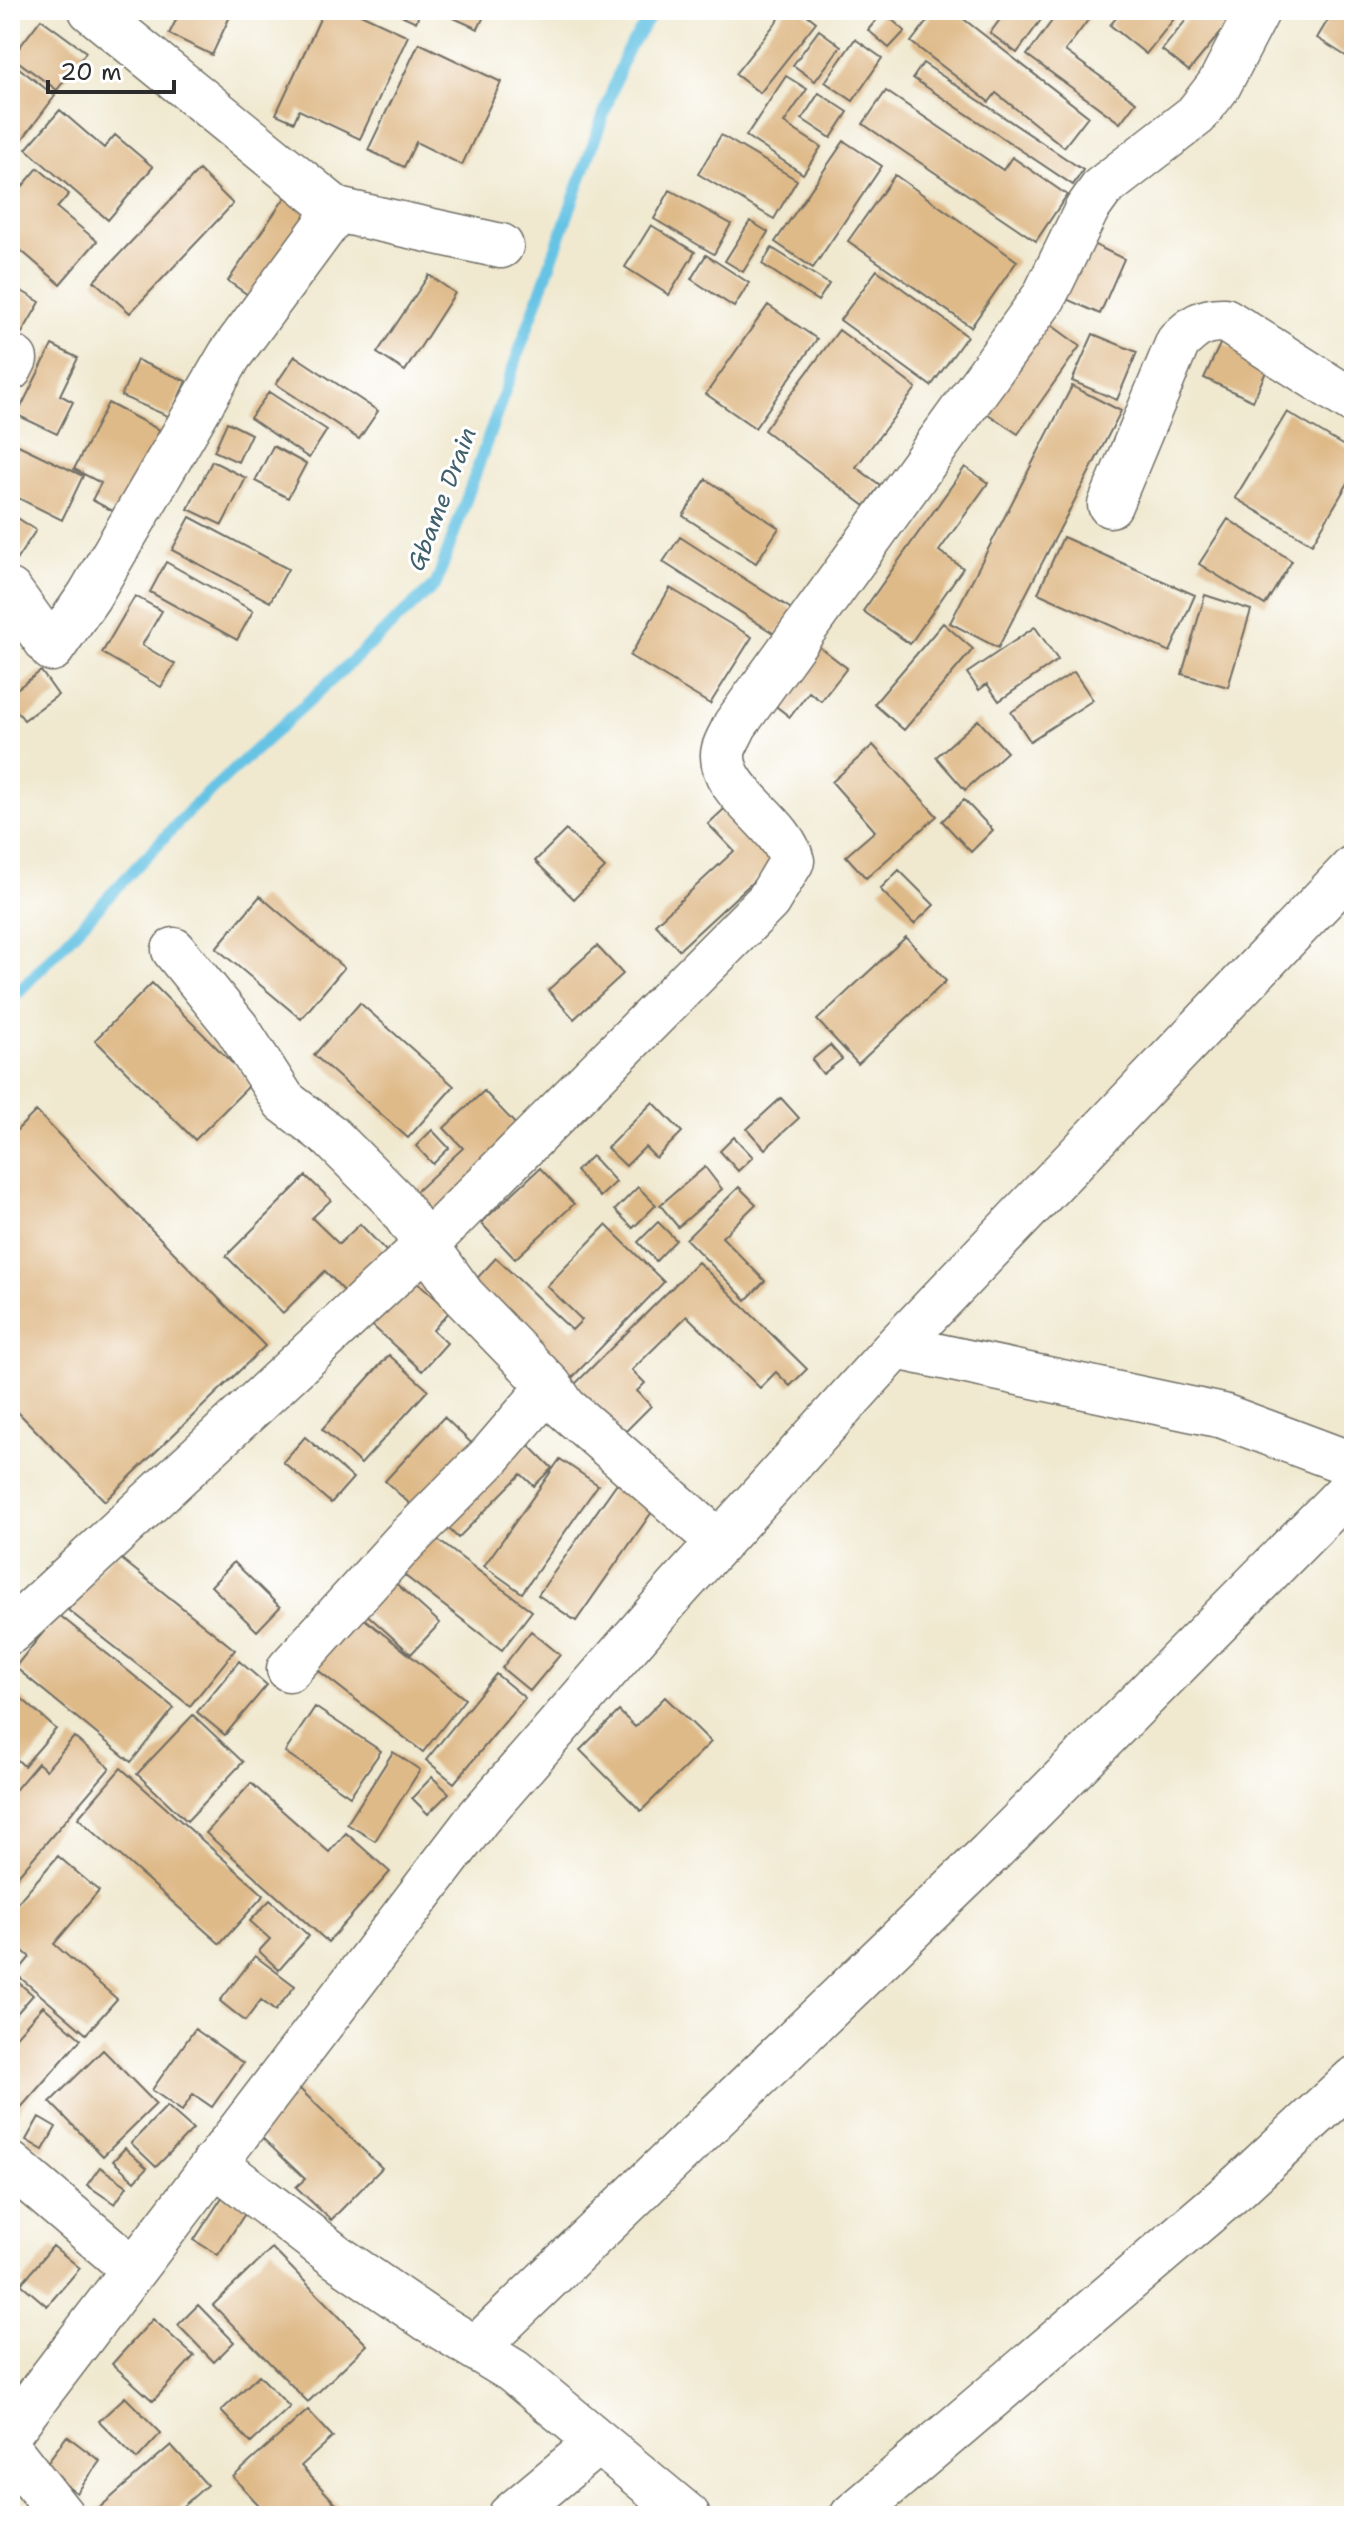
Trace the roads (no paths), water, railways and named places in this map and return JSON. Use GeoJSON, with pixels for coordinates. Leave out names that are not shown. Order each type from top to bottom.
{"type":"FeatureCollection","features":[{"type":"Feature","properties":{"kind":"street"},"geometry":{"type":"LineString","coordinates":[[91,10],[337,210],[501,246]]}},
{"type":"Feature","properties":{"kind":"street"},"geometry":{"type":"LineString","coordinates":[[10,1632],[426,1245],[768,901],[784,879],[792,861],[788,843],[732,782],[723,755],[735,725],[1044,297],[1087,209],[1102,188],[1196,115],[1219,85],[1258,10]]}},
{"type":"Feature","properties":{"kind":"street"},"geometry":{"type":"LineString","coordinates":[[10,591],[52,649],[89,596],[230,355],[337,210]]}},
{"type":"Feature","properties":{"kind":"street"},"geometry":{"type":"LineString","coordinates":[[1110,505],[1178,342],[1192,328],[1208,319],[1225,320],[1354,402]]}},
{"type":"Feature","properties":{"kind":"street"},"geometry":{"type":"LineString","coordinates":[[10,357],[15,359],[10,369]]}},
{"type":"Feature","properties":{"kind":"street"},"geometry":{"type":"LineString","coordinates":[[10,2432],[132,2268],[479,1817],[896,1347],[1354,867]]}},
{"type":"Feature","properties":{"kind":"street"},"geometry":{"type":"LineString","coordinates":[[174,950],[237,1028],[284,1101],[331,1137],[383,1190],[463,1296],[550,1386],[564,1407],[720,1543]]}},
{"type":"Feature","properties":{"kind":"street"},"geometry":{"type":"LineString","coordinates":[[896,1347],[1223,1416],[1354,1465]]}},
{"type":"Feature","properties":{"kind":"street"},"geometry":{"type":"LineString","coordinates":[[289,1669],[405,1541],[491,1455],[550,1386]]}},
{"type":"Feature","properties":{"kind":"street"},"geometry":{"type":"LineString","coordinates":[[476,2348],[990,1853],[1354,1485]]}},
{"type":"Feature","properties":{"kind":"street"},"geometry":{"type":"LineString","coordinates":[[852,2516],[1239,2186],[1354,2079]]}},
{"type":"Feature","properties":{"kind":"street"},"geometry":{"type":"LineString","coordinates":[[214,2163],[337,2257],[513,2371],[688,2516]]}},
{"type":"Feature","properties":{"kind":"street"},"geometry":{"type":"LineString","coordinates":[[10,2164],[132,2268]]}},
{"type":"Feature","properties":{"kind":"street"},"geometry":{"type":"LineString","coordinates":[[510,2516],[597,2443]]}},
{"type":"Feature","properties":{"kind":"street"},"geometry":{"type":"LineString","coordinates":[[10,2450],[62,2516]]}},
{"type":"Feature","properties":{"kind":"waterway","name":"Gbame Drain"},"geometry":{"type":"LineString","coordinates":[[10,1001],[192,808],[436,584],[626,52],[655,10]]}}]}
